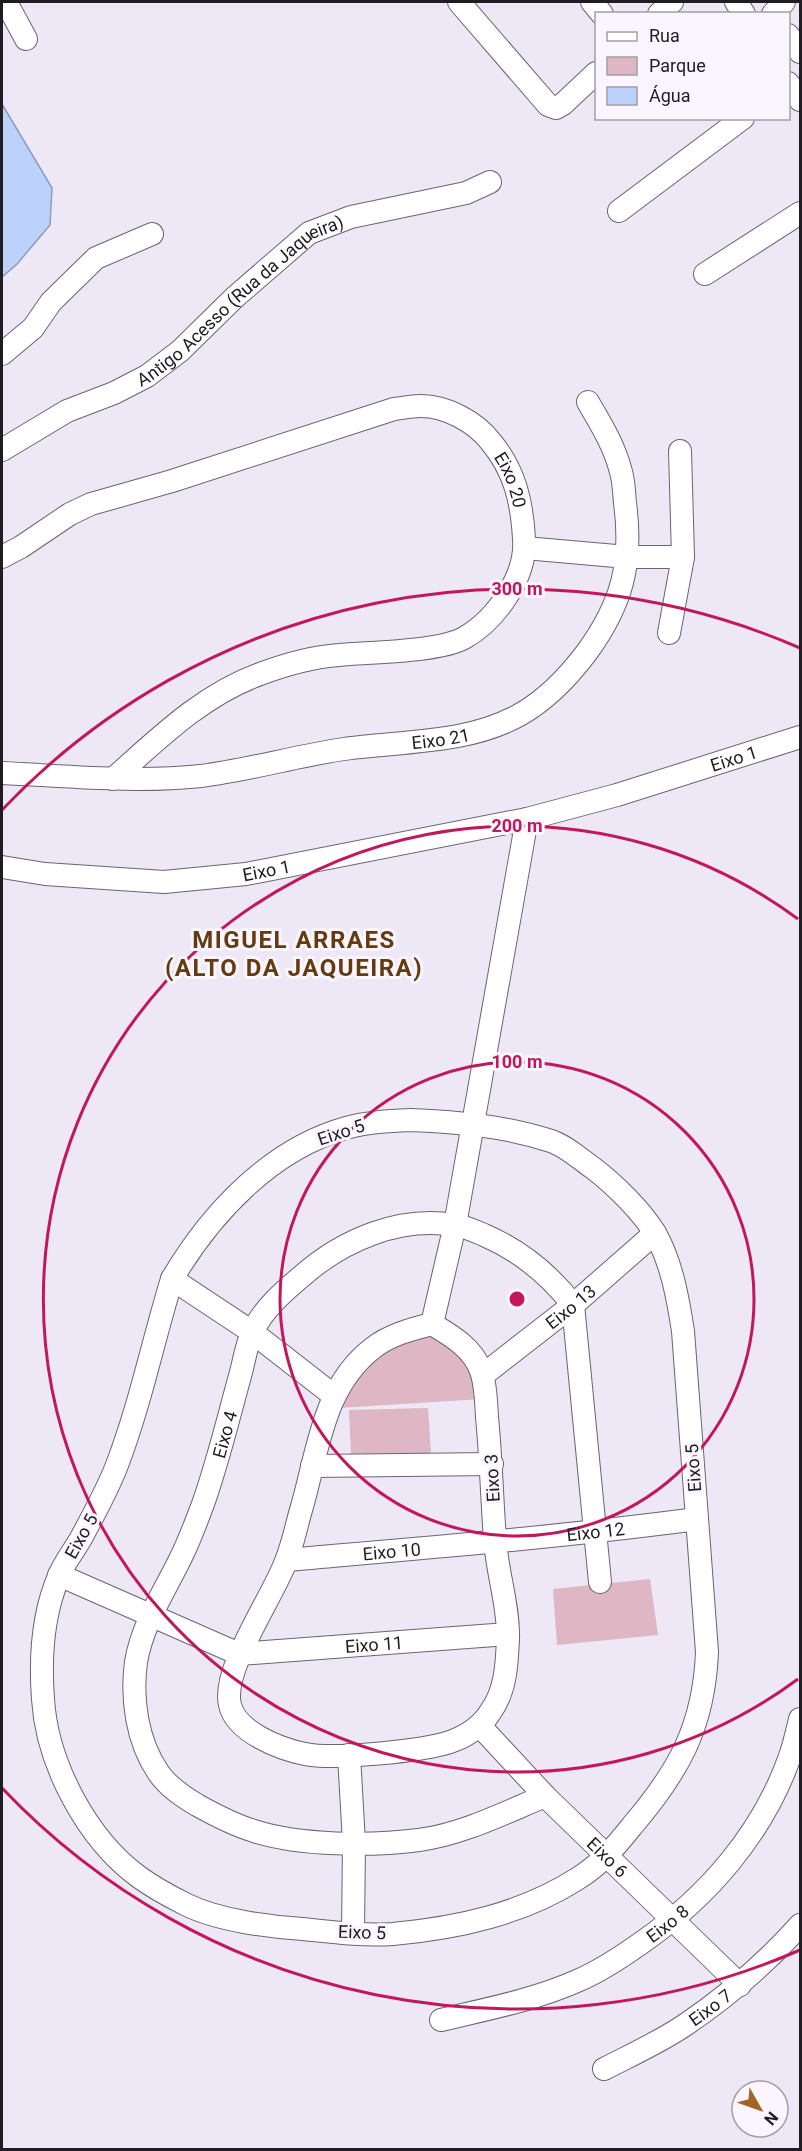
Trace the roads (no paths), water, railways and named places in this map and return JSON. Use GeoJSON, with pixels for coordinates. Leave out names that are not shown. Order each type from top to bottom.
{"type":"FeatureCollection","features":[{"type":"Feature","properties":{"kind":"street"},"geometry":{"type":"LineString","coordinates":[[6,2],[26,39]]}},
{"type":"Feature","properties":{"kind":"street"},"geometry":{"type":"LineString","coordinates":[[459,2],[548,105],[556,108],[563,104],[595,75]]}},
{"type":"Feature","properties":{"kind":"street"},"geometry":{"type":"LineString","coordinates":[[790,36],[801,52]]}},
{"type":"Feature","properties":{"kind":"street"},"geometry":{"type":"LineString","coordinates":[[619,212],[740,120]]}},
{"type":"Feature","properties":{"kind":"street","name":"Antigo Acesso (Rua da Jaqueira)"},"geometry":{"type":"LineString","coordinates":[[2,450],[67,411],[114,393],[147,376],[180,351],[234,298],[309,233],[351,217],[466,193],[490,182]]}},
{"type":"Feature","properties":{"kind":"street"},"geometry":{"type":"LineString","coordinates":[[705,274],[801,213]]}},
{"type":"Feature","properties":{"kind":"street"},"geometry":{"type":"LineString","coordinates":[[2,354],[33,328],[51,302],[96,258],[152,234]]}},
{"type":"Feature","properties":{"kind":"street","name":"Eixo 21"},"geometry":{"type":"LineString","coordinates":[[2,773],[113,779],[201,776],[344,749],[465,734],[520,714],[561,683],[577,665],[608,621],[619,597],[627,557],[629,530],[621,473],[614,449],[588,402]]}},
{"type":"Feature","properties":{"kind":"street","name":"Eixo 20"},"geometry":{"type":"LineString","coordinates":[[2,557],[70,514],[91,504],[172,481],[394,409],[422,406],[462,418],[475,426],[491,441],[508,466],[517,487],[523,513],[525,548],[521,570],[513,587],[487,620],[463,639],[439,646],[336,655],[288,664],[232,685],[205,701],[113,779]]}},
{"type":"Feature","properties":{"kind":"street"},"geometry":{"type":"LineString","coordinates":[[669,633],[683,557],[680,451]]}},
{"type":"Feature","properties":{"kind":"street"},"geometry":{"type":"LineString","coordinates":[[525,548],[627,557],[683,557]]}},
{"type":"Feature","properties":{"kind":"street","name":"Eixo 1"},"geometry":{"type":"LineString","coordinates":[[2,867],[45,874],[164,882],[246,874],[527,819],[617,795],[801,737]]}},
{"type":"Feature","properties":{"kind":"street"},"geometry":{"type":"LineString","coordinates":[[432,1324],[455,1225],[527,819]]}},
{"type":"Feature","properties":{"kind":"street","name":"Eixo 5"},"geometry":{"type":"LineString","coordinates":[[411,1120],[473,1123],[554,1142],[577,1156],[625,1196],[655,1233],[665,1254],[678,1296],[683,1331],[707,1652],[705,1685],[698,1714],[681,1761],[650,1805],[607,1856],[580,1878],[554,1892],[494,1917],[391,1934],[280,1928],[240,1920],[192,1908],[137,1876],[98,1837],[79,1809],[63,1779],[48,1739],[43,1701],[42,1662],[46,1628],[59,1575],[97,1508],[116,1467],[129,1431],[172,1279],[185,1256],[206,1228],[229,1203],[273,1164],[299,1147],[346,1128],[372,1122],[411,1120]]}},
{"type":"Feature","properties":{"kind":"street","name":"Eixo 4"},"geometry":{"type":"LineString","coordinates":[[545,1796],[449,1833],[419,1840],[354,1843],[288,1839],[252,1831],[212,1814],[190,1801],[173,1789],[159,1774],[144,1744],[138,1725],[135,1706],[136,1663],[150,1616],[184,1552],[204,1503],[252,1332],[265,1313],[286,1290],[335,1250],[355,1240],[388,1229],[419,1224],[455,1225],[499,1242],[522,1255],[557,1284],[573,1305]]}},
{"type":"Feature","properties":{"kind":"street","name":"Eixo 13"},"geometry":{"type":"LineString","coordinates":[[483,1375],[573,1305],[655,1233]]}},
{"type":"Feature","properties":{"kind":"street"},"geometry":{"type":"LineString","coordinates":[[172,1279],[252,1332],[333,1395]]}},
{"type":"Feature","properties":{"kind":"street"},"geometry":{"type":"LineString","coordinates":[[573,1305],[600,1582]]}},
{"type":"Feature","properties":{"kind":"street","name":"Eixo 3"},"geometry":{"type":"LineString","coordinates":[[432,1324],[467,1348],[476,1358],[483,1375],[492,1464],[495,1543],[508,1634],[506,1672],[497,1701],[480,1726],[452,1741],[436,1745],[350,1755],[306,1754],[256,1736],[237,1721],[230,1708],[228,1696],[230,1681],[239,1654],[287,1560],[333,1395],[372,1348],[390,1338],[432,1324]]}},
{"type":"Feature","properties":{"kind":"street"},"geometry":{"type":"LineString","coordinates":[[312,1466],[492,1464]]}},
{"type":"Feature","properties":{"kind":"street","name":"Eixo 12"},"geometry":{"type":"LineString","coordinates":[[495,1543],[697,1520]]}},
{"type":"Feature","properties":{"kind":"street","name":"Eixo 10"},"geometry":{"type":"LineString","coordinates":[[287,1560],[495,1543]]}},
{"type":"Feature","properties":{"kind":"street"},"geometry":{"type":"LineString","coordinates":[[59,1575],[239,1654]]}},
{"type":"Feature","properties":{"kind":"street","name":"Eixo 11"},"geometry":{"type":"LineString","coordinates":[[239,1654],[508,1634]]}},
{"type":"Feature","properties":{"kind":"street","name":"Eixo 8"},"geometry":{"type":"LineString","coordinates":[[441,2020],[514,2002],[578,1981],[619,1958],[672,1921],[703,1892],[738,1852],[755,1828],[768,1806],[789,1758],[801,1719]]}},
{"type":"Feature","properties":{"kind":"street","name":"Eixo 6"},"geometry":{"type":"LineString","coordinates":[[480,1726],[545,1796],[740,1985]]}},
{"type":"Feature","properties":{"kind":"street"},"geometry":{"type":"LineString","coordinates":[[350,1755],[354,1843],[353,1933]]}},
{"type":"Feature","properties":{"kind":"street","name":"Eixo 7"},"geometry":{"type":"LineString","coordinates":[[604,2069],[684,2026],[740,1985],[801,1925]]}},
{"type":"Feature","properties":{"kind":"water"},"geometry":{"type":"Polygon","coordinates":[[[2,104],[52,188],[50,225],[17,264],[2,277],[2,104]]]}},
{"type":"Feature","properties":{"kind":"district","name":"MIGUEL ARRAES (ALTO DA JAQUEIRA)"},"geometry":{"type":"Point","coordinates":[294,954]}}]}
